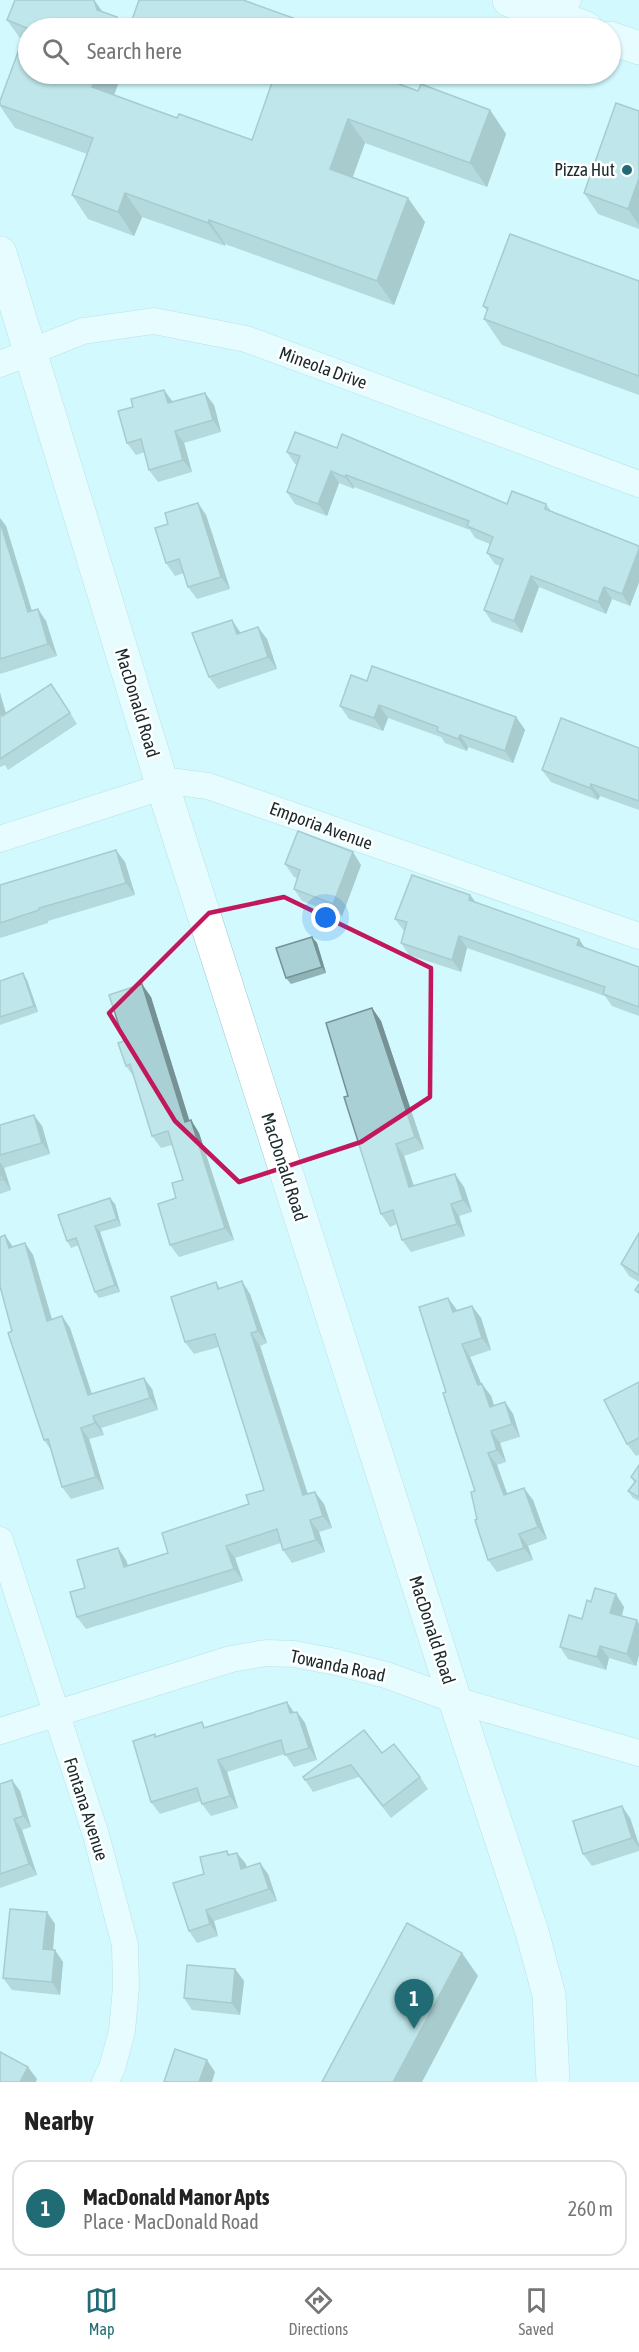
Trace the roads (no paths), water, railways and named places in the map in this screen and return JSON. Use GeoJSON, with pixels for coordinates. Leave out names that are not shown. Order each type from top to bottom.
{"type":"FeatureCollection","features":[{"type":"Feature","properties":{"kind":"street"},"geometry":{"type":"LineString","coordinates":[[509,0],[567,12]]}},
{"type":"Feature","properties":{"kind":"street"},"geometry":{"type":"LineString","coordinates":[[621,42],[639,48]]}},
{"type":"Feature","properties":{"kind":"street","name":"MacDonald Road"},"geometry":{"type":"LineString","coordinates":[[0,253],[15,359],[163,787],[455,1700],[532,1932],[549,1995],[553,2082]]}},
{"type":"Feature","properties":{"kind":"street","name":"Mineola Drive"},"geometry":{"type":"LineString","coordinates":[[15,359],[83,331],[154,321],[246,339],[639,484]]}},
{"type":"Feature","properties":{"kind":"street","name":"Emporia Avenue"},"geometry":{"type":"LineString","coordinates":[[0,838],[177,783],[208,786],[639,936]]}},
{"type":"Feature","properties":{"kind":"street","name":"Fontana Avenue"},"geometry":{"type":"LineString","coordinates":[[0,1540],[96,1835],[125,1945],[126,1987],[122,2031],[112,2068],[105,2082]]}},
{"type":"Feature","properties":{"kind":"street","name":"Towanda Road"},"geometry":{"type":"LineString","coordinates":[[0,1731],[231,1659],[266,1653],[294,1654],[386,1675],[455,1700],[639,1753]]}},
{"type":"Feature","properties":{"kind":"place","name":"Pizza Hut"},"geometry":{"type":"Point","coordinates":[627,170]}},
{"type":"Feature","properties":{"kind":"place","name":"MacDonald Manor Apts"},"geometry":{"type":"Point","coordinates":[414,2029]}}]}
